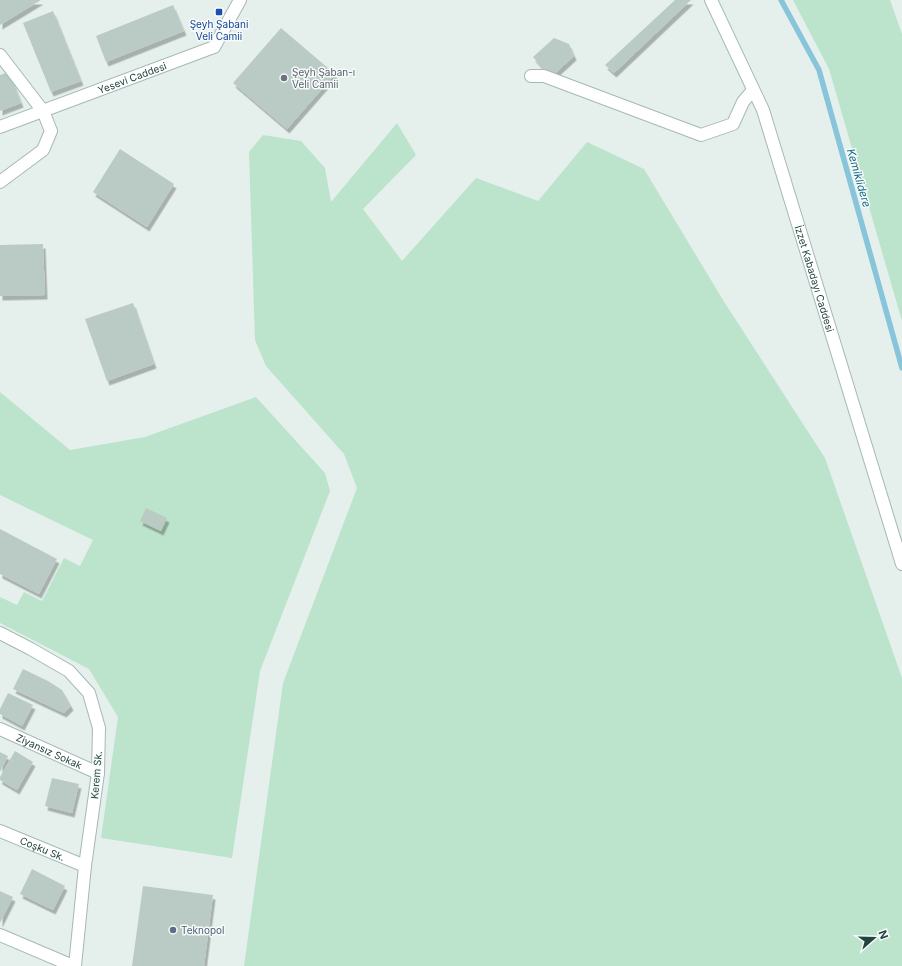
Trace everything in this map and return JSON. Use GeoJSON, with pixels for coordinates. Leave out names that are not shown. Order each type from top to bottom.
{"type":"FeatureCollection","features":[{"type":"Feature","properties":{"kind":"street","name":"Yesevi Caddesi"},"geometry":{"type":"LineString","coordinates":[[0,128],[214,47],[240,0]]}},
{"type":"Feature","properties":{"kind":"street","name":"İzzet Kabadayı Caddesi"},"geometry":{"type":"LineString","coordinates":[[711,0],[765,118],[902,564]]}},
{"type":"Feature","properties":{"kind":"street"},"geometry":{"type":"LineString","coordinates":[[0,55],[43,111],[51,131],[43,150],[0,182]]}},
{"type":"Feature","properties":{"kind":"street"},"geometry":{"type":"LineString","coordinates":[[531,76],[544,76],[701,135],[733,124],[743,102],[753,90]]}},
{"type":"Feature","properties":{"kind":"street","name":"Kerem Sk."},"geometry":{"type":"LineString","coordinates":[[0,633],[32,649],[69,671],[89,693],[99,728],[98,773],[85,866],[74,966]]}},
{"type":"Feature","properties":{"kind":"street","name":"Ziyansız Sokak"},"geometry":{"type":"LineString","coordinates":[[0,729],[98,773]]}},
{"type":"Feature","properties":{"kind":"street","name":"Coşku Sk."},"geometry":{"type":"LineString","coordinates":[[0,831],[85,866]]}},
{"type":"Feature","properties":{"kind":"street"},"geometry":{"type":"LineString","coordinates":[[0,935],[74,966]]}},
{"type":"Feature","properties":{"kind":"green space"},"geometry":{"type":"Polygon","coordinates":[[[793,0],[890,0],[902,34],[902,321],[829,69],[793,0]]]}},
{"type":"Feature","properties":{"kind":"green space"},"geometry":{"type":"Polygon","coordinates":[[[397,123],[416,155],[363,209],[402,261],[476,178],[538,201],[587,142],[644,169],[723,300],[825,458],[902,678],[902,966],[244,966],[283,683],[357,488],[344,454],[266,366],[255,340],[249,152],[263,135],[301,141],[325,168],[331,202],[397,123]]]}},
{"type":"Feature","properties":{"kind":"green space"},"geometry":{"type":"Polygon","coordinates":[[[0,392],[70,450],[145,437],[256,397],[325,473],[330,491],[260,671],[232,858],[101,838],[118,717],[89,669],[0,623],[0,597],[17,605],[24,592],[42,601],[64,558],[80,566],[93,540],[0,495],[0,392]]]}},
{"type":"Feature","properties":{"kind":"building"},"geometry":{"type":"Polygon","coordinates":[[[0,0],[41,0],[0,25],[0,0]]]}},
{"type":"Feature","properties":{"kind":"building"},"geometry":{"type":"Polygon","coordinates":[[[675,0],[691,0],[614,73],[605,65],[675,0]]]}},
{"type":"Feature","properties":{"kind":"building"},"geometry":{"type":"Polygon","coordinates":[[[173,5],[184,31],[106,62],[96,36],[173,5]]]}},
{"type":"Feature","properties":{"kind":"building"},"geometry":{"type":"Polygon","coordinates":[[[53,11],[81,81],[51,92],[23,23],[53,11]]]}},
{"type":"Feature","properties":{"kind":"building","name":"Şeyh Şaban-ı Veli Camii"},"geometry":{"type":"Polygon","coordinates":[[[281,28],[335,74],[287,129],[233,83],[281,28]]]}},
{"type":"Feature","properties":{"kind":"building"},"geometry":{"type":"Polygon","coordinates":[[[554,38],[569,44],[574,56],[551,77],[533,57],[554,38]]]}},
{"type":"Feature","properties":{"kind":"building"},"geometry":{"type":"Polygon","coordinates":[[[9,72],[21,103],[0,111],[0,75],[9,72]]]}},
{"type":"Feature","properties":{"kind":"building"},"geometry":{"type":"Polygon","coordinates":[[[120,149],[174,184],[147,227],[93,192],[120,149]]]}},
{"type":"Feature","properties":{"kind":"building"},"geometry":{"type":"Polygon","coordinates":[[[43,244],[45,295],[0,296],[0,245],[43,244]]]}},
{"type":"Feature","properties":{"kind":"building"},"geometry":{"type":"Polygon","coordinates":[[[133,303],[154,364],[107,381],[85,319],[133,303]]]}},
{"type":"Feature","properties":{"kind":"building"},"geometry":{"type":"Polygon","coordinates":[[[146,508],[167,518],[161,531],[140,521],[146,508]]]}},
{"type":"Feature","properties":{"kind":"building"},"geometry":{"type":"Polygon","coordinates":[[[0,529],[57,559],[39,594],[0,574],[0,529]]]}},
{"type":"Feature","properties":{"kind":"building"},"geometry":{"type":"Polygon","coordinates":[[[23,669],[48,681],[62,690],[71,706],[64,713],[13,689],[23,669]]]}},
{"type":"Feature","properties":{"kind":"building"},"geometry":{"type":"Polygon","coordinates":[[[8,693],[33,705],[22,726],[0,714],[0,709],[8,693]]]}},
{"type":"Feature","properties":{"kind":"building"},"geometry":{"type":"Polygon","coordinates":[[[15,751],[33,762],[17,790],[0,780],[0,777],[15,751]]]}},
{"type":"Feature","properties":{"kind":"building"},"geometry":{"type":"Polygon","coordinates":[[[0,752],[8,756],[0,772],[0,752]]]}},
{"type":"Feature","properties":{"kind":"building"},"geometry":{"type":"Polygon","coordinates":[[[52,778],[79,784],[72,813],[45,806],[52,778]]]}},
{"type":"Feature","properties":{"kind":"building"},"geometry":{"type":"Polygon","coordinates":[[[32,869],[65,886],[53,910],[20,894],[32,869]]]}},
{"type":"Feature","properties":{"kind":"building","name":"Teknopol"},"geometry":{"type":"Polygon","coordinates":[[[143,886],[213,895],[204,966],[132,966],[143,886]]]}},
{"type":"Feature","properties":{"kind":"building"},"geometry":{"type":"Polygon","coordinates":[[[0,891],[13,897],[0,923],[0,891]]]}},
{"type":"Feature","properties":{"kind":"waterway","name":"Kemiklidere"},"geometry":{"type":"LineString","coordinates":[[781,0],[819,70],[902,368]]}},
{"type":"Feature","properties":{"kind":"place","name":"Şeyh Şabani Veli Camii"},"geometry":{"type":"Point","coordinates":[219,12]}},
{"type":"Feature","properties":{"kind":"place","name":"Şeyh Şaban-ı Veli Camii"},"geometry":{"type":"Point","coordinates":[284,78]}},
{"type":"Feature","properties":{"kind":"place","name":"Teknopol"},"geometry":{"type":"Point","coordinates":[173,930]}}]}
